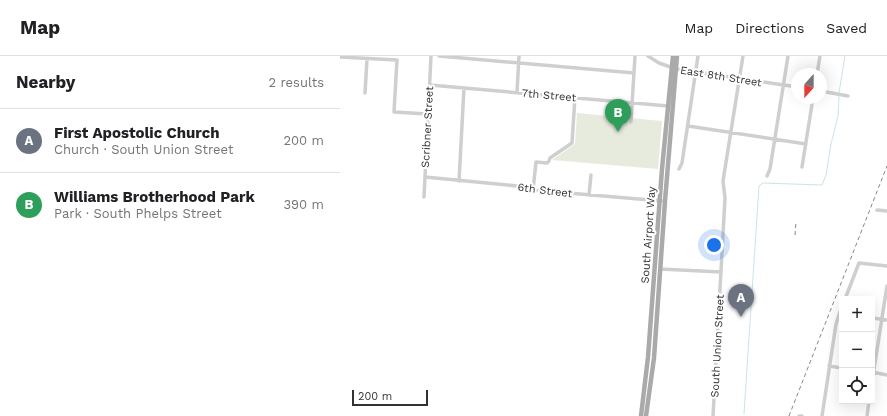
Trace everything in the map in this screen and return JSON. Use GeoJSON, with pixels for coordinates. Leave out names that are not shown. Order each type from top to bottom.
{"type":"FeatureCollection","features":[{"type":"Feature","properties":{"kind":"main road","name":"South Airport Way"},"geometry":{"type":"LineString","coordinates":[[641,416],[648,357],[674,68],[672,56]]}},
{"type":"Feature","properties":{"kind":"main road","name":"South Airport Way"},"geometry":{"type":"LineString","coordinates":[[646,416],[654,358],[668,106],[677,56]]}},
{"type":"Feature","properties":{"kind":"street","name":"Scribner Street"},"geometry":{"type":"LineString","coordinates":[[424,197],[431,56]]}},
{"type":"Feature","properties":{"kind":"street"},"geometry":{"type":"LineString","coordinates":[[439,56],[634,73]]}},
{"type":"Feature","properties":{"kind":"street"},"geometry":{"type":"LineString","coordinates":[[517,92],[519,56]]}},
{"type":"Feature","properties":{"kind":"street"},"geometry":{"type":"LineString","coordinates":[[631,122],[635,56]]}},
{"type":"Feature","properties":{"kind":"street","name":"East 8th Street"},"geometry":{"type":"LineString","coordinates":[[648,56],[659,64],[674,68],[791,86]]}},
{"type":"Feature","properties":{"kind":"street"},"geometry":{"type":"LineString","coordinates":[[679,169],[682,163],[698,56]]}},
{"type":"Feature","properties":{"kind":"street","name":"South Union Street"},"geometry":{"type":"LineString","coordinates":[[713,416],[725,198],[723,180],[743,56]]}},
{"type":"Feature","properties":{"kind":"street"},"geometry":{"type":"LineString","coordinates":[[767,176],[770,170],[788,56]]}},
{"type":"Feature","properties":{"kind":"street"},"geometry":{"type":"LineString","coordinates":[[818,68],[820,56]]}},
{"type":"Feature","properties":{"kind":"street"},"geometry":{"type":"LineString","coordinates":[[340,58],[397,60],[394,112],[428,114]]}},
{"type":"Feature","properties":{"kind":"street"},"geometry":{"type":"LineString","coordinates":[[365,93],[367,59]]}},
{"type":"Feature","properties":{"kind":"street","name":"7th Street"},"geometry":{"type":"LineString","coordinates":[[430,85],[668,106]]}},
{"type":"Feature","properties":{"kind":"street"},"geometry":{"type":"LineString","coordinates":[[459,180],[464,88]]}},
{"type":"Feature","properties":{"kind":"street"},"geometry":{"type":"LineString","coordinates":[[827,92],[848,96]]}},
{"type":"Feature","properties":{"kind":"street"},"geometry":{"type":"LineString","coordinates":[[533,190],[536,162],[549,162],[550,158],[572,143],[575,98]]}},
{"type":"Feature","properties":{"kind":"street"},"geometry":{"type":"LineString","coordinates":[[802,167],[812,104]]}},
{"type":"Feature","properties":{"kind":"street"},"geometry":{"type":"LineString","coordinates":[[688,126],[806,144]]}},
{"type":"Feature","properties":{"kind":"street"},"geometry":{"type":"LineString","coordinates":[[589,195],[590,175]]}},
{"type":"Feature","properties":{"kind":"street","name":"6th Street"},"geometry":{"type":"LineString","coordinates":[[425,178],[517,186],[533,190],[662,201]]}},
{"type":"Feature","properties":{"kind":"street"},"geometry":{"type":"LineString","coordinates":[[877,210],[887,211]]}},
{"type":"Feature","properties":{"kind":"street"},"geometry":{"type":"LineString","coordinates":[[846,296],[860,262],[887,266]]}},
{"type":"Feature","properties":{"kind":"street"},"geometry":{"type":"LineString","coordinates":[[660,269],[721,272]]}},
{"type":"Feature","properties":{"kind":"street"},"geometry":{"type":"LineString","coordinates":[[874,368],[887,286]]}},
{"type":"Feature","properties":{"kind":"street"},"geometry":{"type":"LineString","coordinates":[[822,416],[836,324],[839,317]]}},
{"type":"Feature","properties":{"kind":"street"},"geometry":{"type":"LineString","coordinates":[[875,318],[887,320]]}},
{"type":"Feature","properties":{"kind":"street"},"geometry":{"type":"LineString","coordinates":[[829,366],[839,368]]}},
{"type":"Feature","properties":{"kind":"street"},"geometry":{"type":"LineString","coordinates":[[875,372],[887,375]]}},
{"type":"Feature","properties":{"kind":"street"},"geometry":{"type":"LineString","coordinates":[[867,416],[869,404]]}},
{"type":"Feature","properties":{"kind":"shaded area"},"geometry":{"type":"Polygon","coordinates":[[[577,113],[662,121],[658,169],[552,160],[575,144],[577,113]]]}},
{"type":"Feature","properties":{"kind":"waterway"},"geometry":{"type":"LineString","coordinates":[[839,93],[845,56]]}},
{"type":"Feature","properties":{"kind":"waterway"},"geometry":{"type":"LineString","coordinates":[[744,414],[759,186],[763,183],[822,185],[826,175],[831,144],[838,116],[839,96]]}},
{"type":"Feature","properties":{"kind":"railway"},"geometry":{"type":"LineString","coordinates":[[789,416],[887,166]]}},
{"type":"Feature","properties":{"kind":"railway"},"geometry":{"type":"LineString","coordinates":[[795,235],[796,222]]}},
{"type":"Feature","properties":{"kind":"place","name":"Williams Brotherhood Park"},"geometry":{"type":"Point","coordinates":[618,132]}},
{"type":"Feature","properties":{"kind":"place","name":"First Apostolic Church"},"geometry":{"type":"Point","coordinates":[741,317]}}]}
